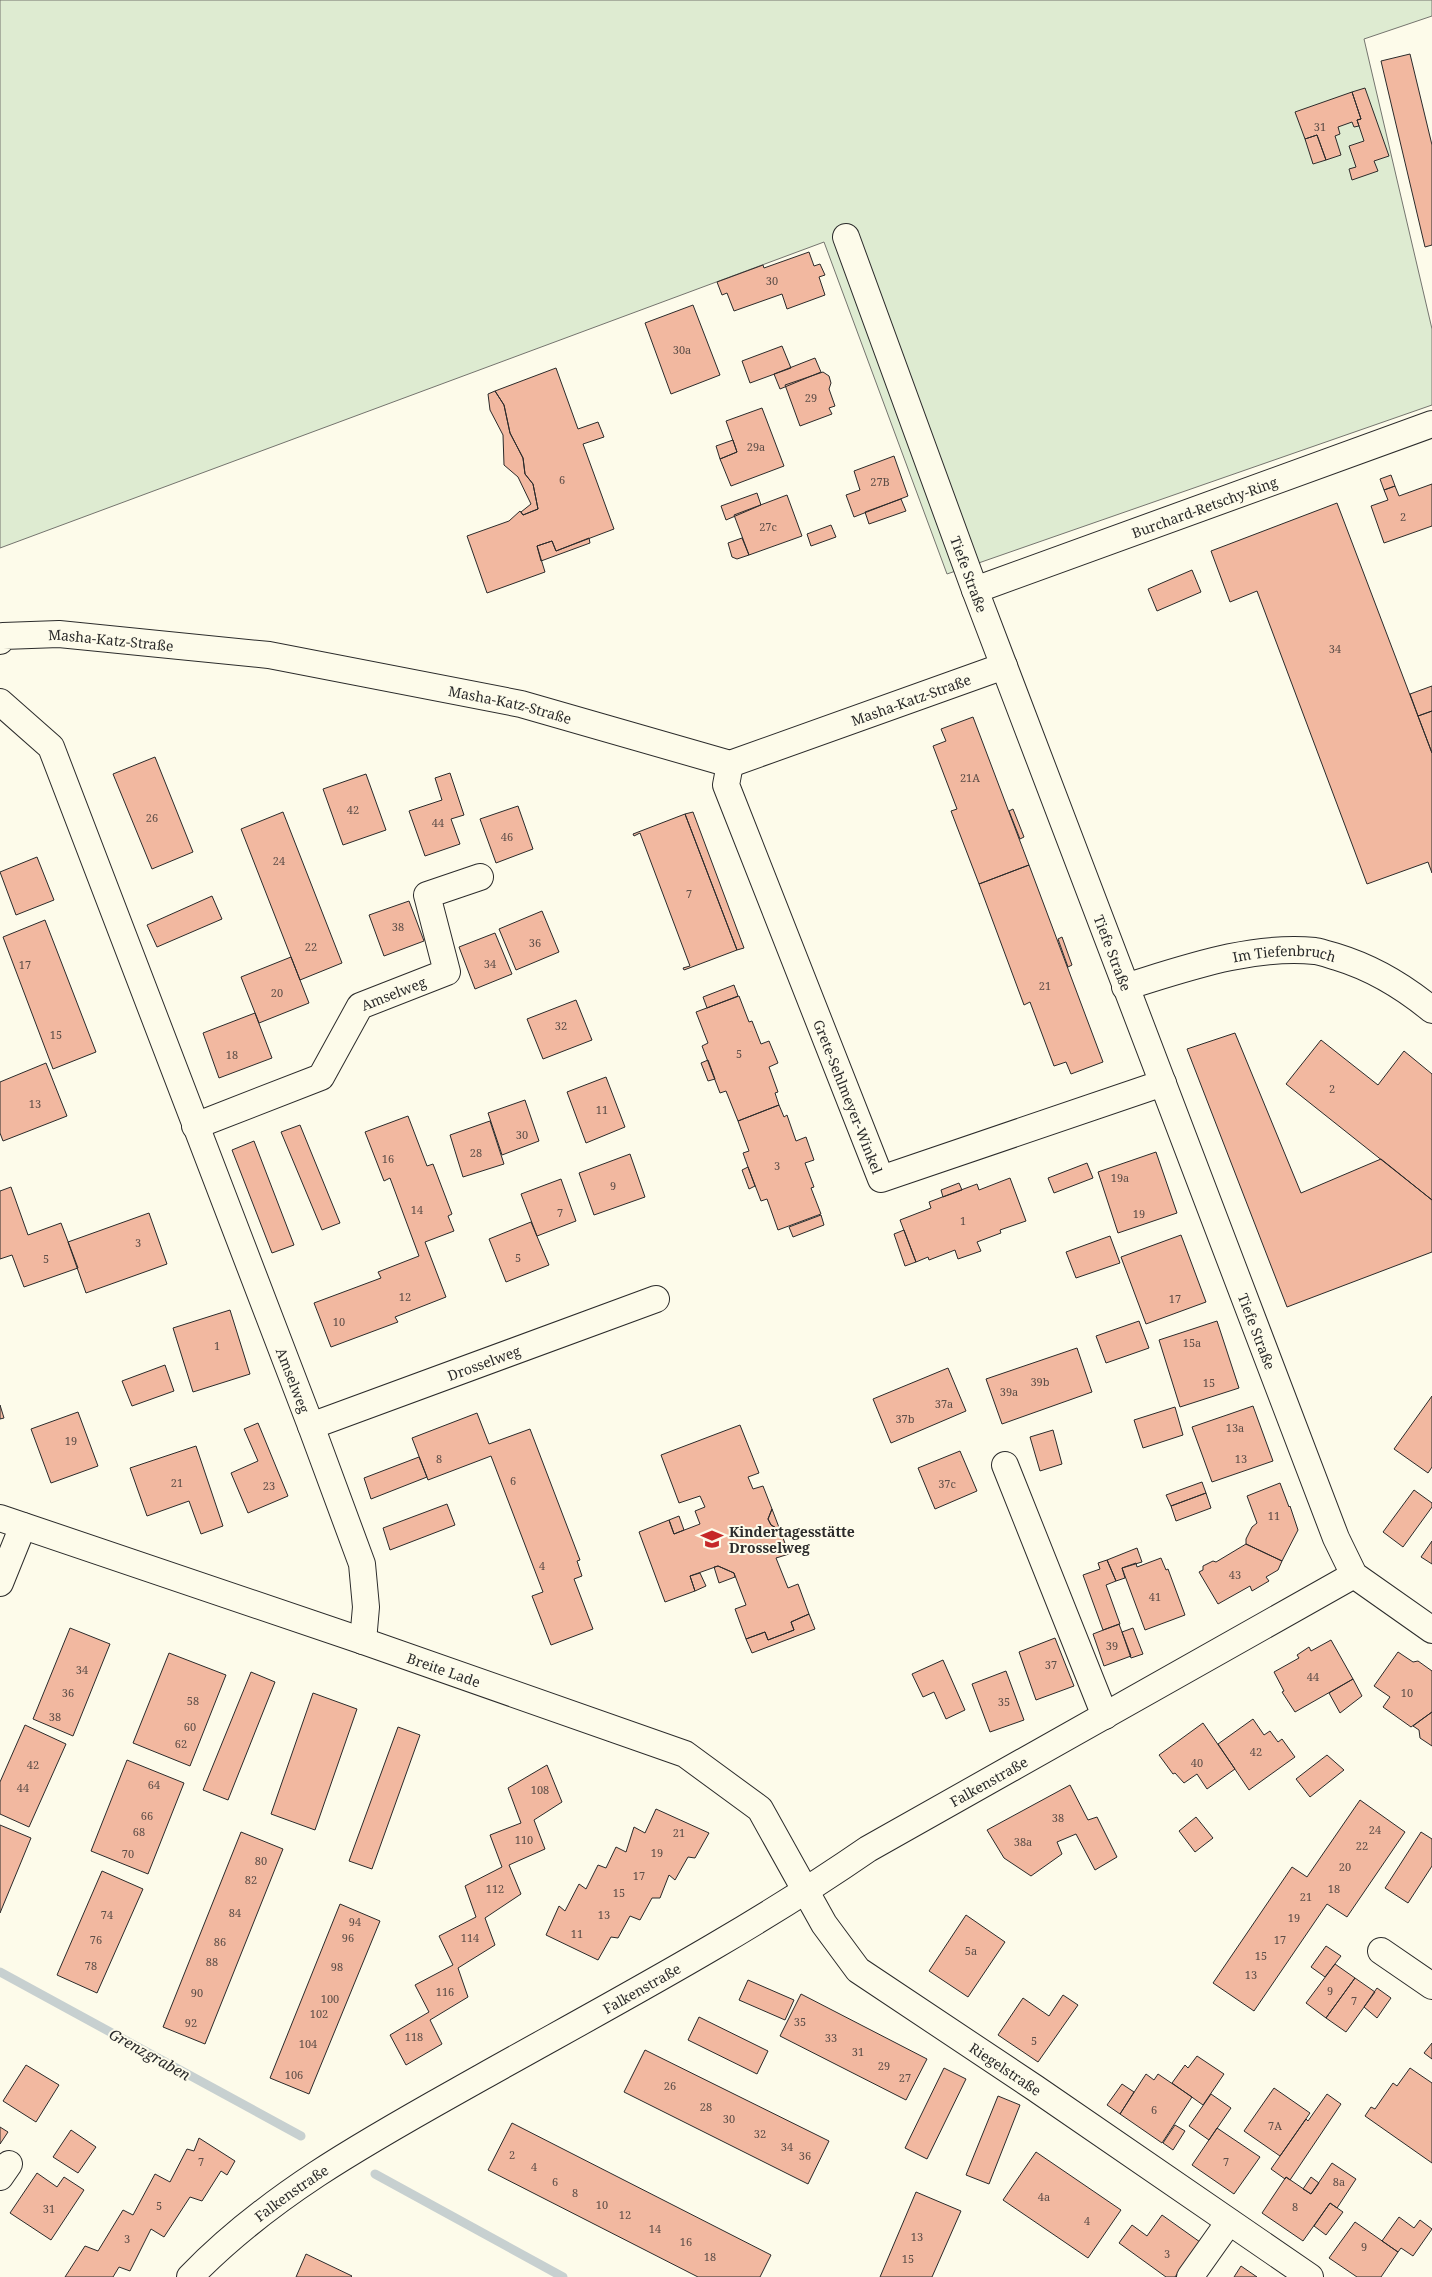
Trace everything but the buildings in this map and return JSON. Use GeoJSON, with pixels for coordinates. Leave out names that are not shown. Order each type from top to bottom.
{"type":"FeatureCollection","features":[{"type":"Feature","properties":{"kind":"street","name":"Tiefe Straße"},"geometry":{"type":"LineString","coordinates":[[846,237],[975,590],[1336,1538],[1354,1575],[1432,1630]]}},
{"type":"Feature","properties":{"kind":"street","name":"Burchard-Retschy-Ring"},"geometry":{"type":"LineString","coordinates":[[975,590],[1432,424]]}},
{"type":"Feature","properties":{"kind":"street","name":"Masha-Katz-Straße"},"geometry":{"type":"LineString","coordinates":[[0,641],[3,636],[59,634],[269,656],[522,704],[730,764],[1004,666]]}},
{"type":"Feature","properties":{"kind":"street","name":"Amselweg"},"geometry":{"type":"LineString","coordinates":[[0,702],[51,747],[362,1564],[366,1607],[362,1641]]}},
{"type":"Feature","properties":{"kind":"street","name":"Grete-Sehlmeyer-Winkel"},"geometry":{"type":"LineString","coordinates":[[730,764],[726,785],[881,1179],[1163,1083]]}},
{"type":"Feature","properties":{"kind":"street","name":"Amselweg"},"geometry":{"type":"LineString","coordinates":[[195,1126],[321,1076],[360,1006],[447,972],[426,896],[480,877]]}},
{"type":"Feature","properties":{"kind":"street","name":"Im Tiefenbruch"},"geometry":{"type":"LineString","coordinates":[[1126,987],[1200,964],[1254,952],[1316,951],[1364,966],[1415,996],[1432,1010]]}},
{"type":"Feature","properties":{"kind":"street","name":"Drosselweg"},"geometry":{"type":"LineString","coordinates":[[311,1426],[656,1300]]}},
{"type":"Feature","properties":{"kind":"street"},"geometry":{"type":"LineString","coordinates":[[1005,1465],[1105,1716]]}},
{"type":"Feature","properties":{"kind":"street","name":"Breite Lade"},"geometry":{"type":"LineString","coordinates":[[0,1583],[12,1522],[362,1641],[685,1754],[760,1809],[806,1892]]}},
{"type":"Feature","properties":{"kind":"street","name":"Falkenstraße"},"geometry":{"type":"LineString","coordinates":[[190,2277],[217,2249],[284,2197],[357,2148],[613,2004],[806,1892],[868,1849],[1354,1575]]}},
{"type":"Feature","properties":{"kind":"street","name":"Riegelstraße"},"geometry":{"type":"LineString","coordinates":[[806,1892],[824,1924],[858,1970],[1035,2088],[1310,2277]]}},
{"type":"Feature","properties":{"kind":"street"},"geometry":{"type":"LineString","coordinates":[[1381,1951],[1432,1986]]}},
{"type":"Feature","properties":{"kind":"street"},"geometry":{"type":"LineString","coordinates":[[1190,2277],[1229,2222]]}},
{"type":"Feature","properties":{"kind":"green space"},"geometry":{"type":"Polygon","coordinates":[[[0,0],[1432,0],[1432,16],[1364,39],[1432,329],[1432,405],[947,574],[824,242],[0,548],[0,0]]]}},
{"type":"Feature","properties":{"kind":"waterway","name":"Grenzgraben"},"geometry":{"type":"LineString","coordinates":[[0,1972],[301,2136]]}},
{"type":"Feature","properties":{"kind":"waterway","name":"Grenzgraben"},"geometry":{"type":"LineString","coordinates":[[375,2174],[563,2277]]}},
{"type":"Feature","properties":{"kind":"place","name":"Kindertagesstätte Drosselweg"},"geometry":{"type":"Point","coordinates":[712,1539]}}]}
